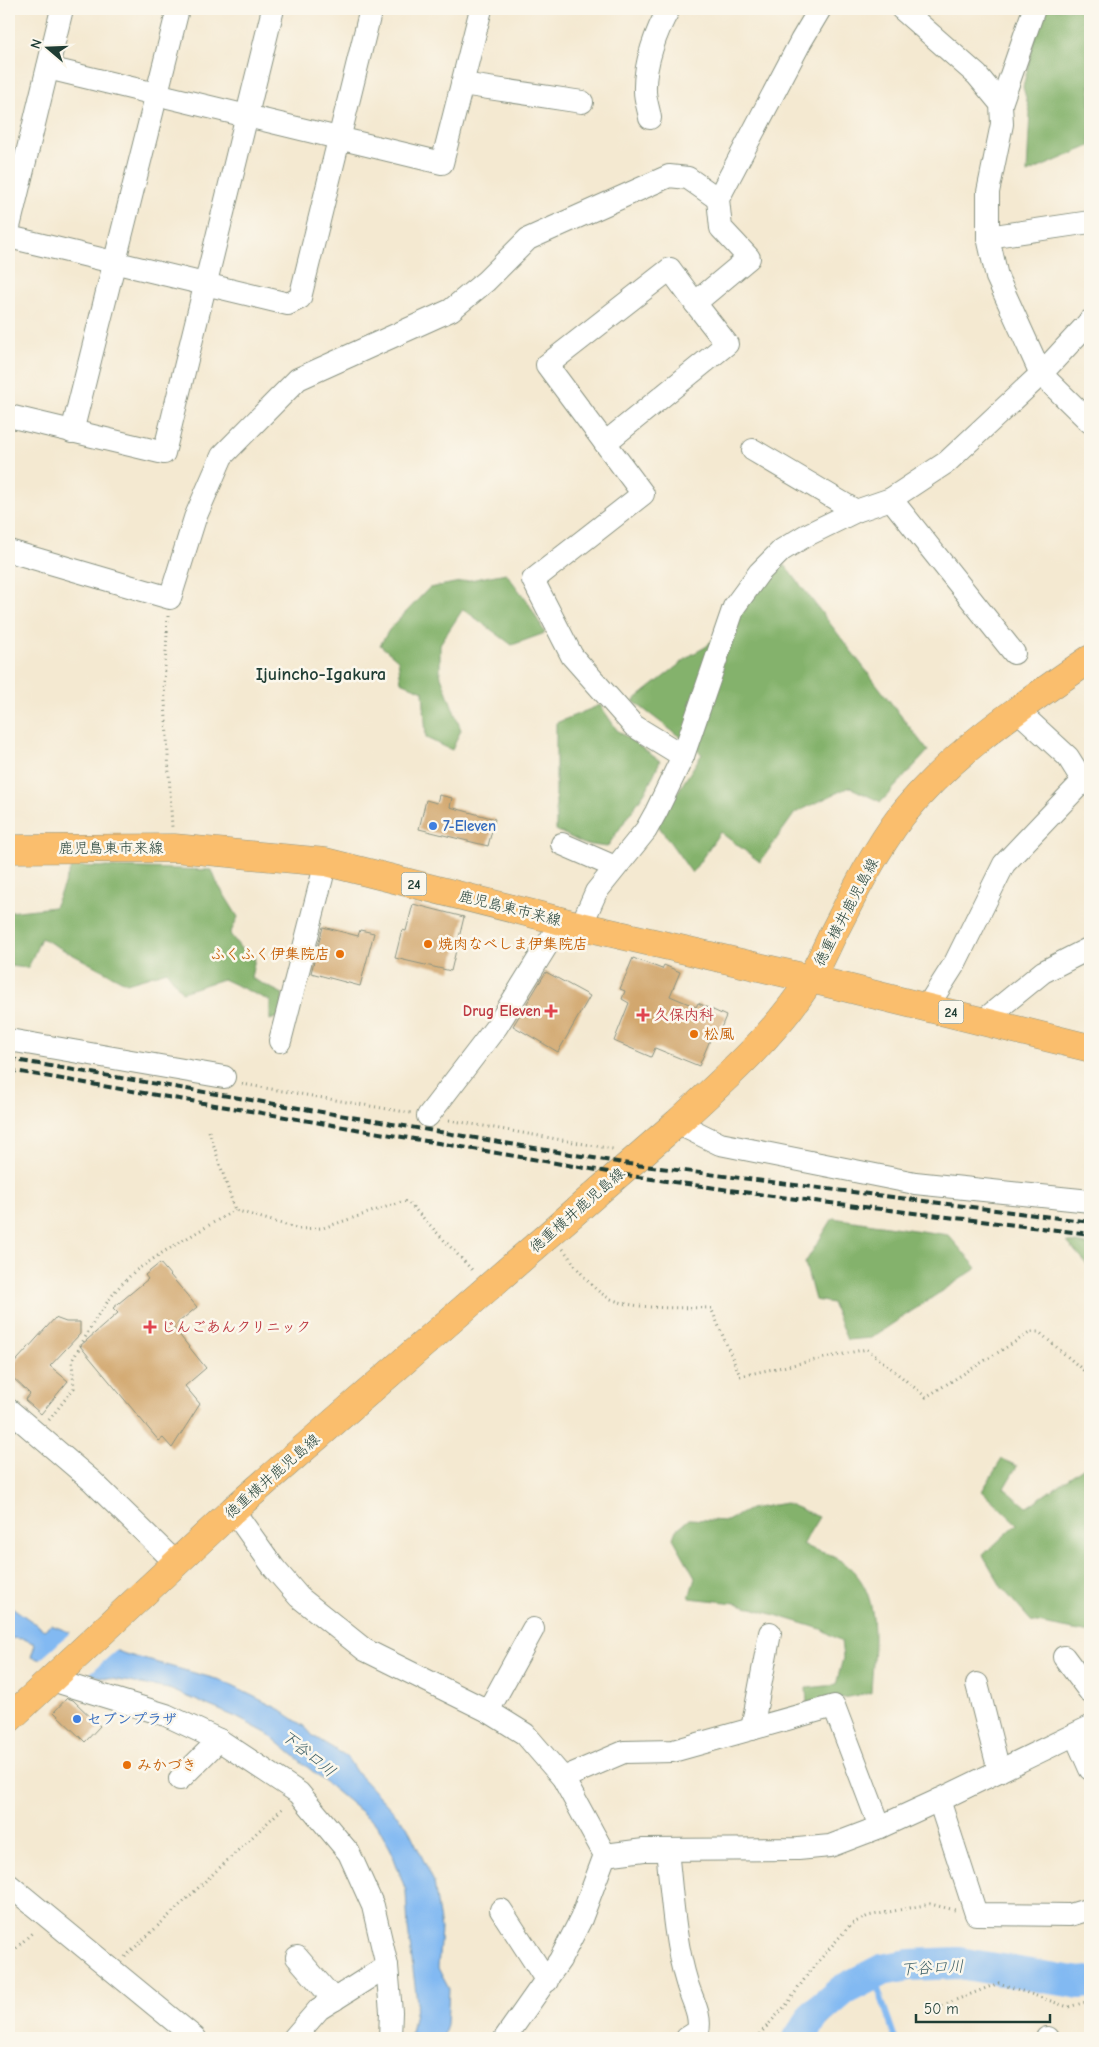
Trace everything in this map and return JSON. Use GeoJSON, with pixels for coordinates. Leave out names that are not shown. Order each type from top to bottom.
{"type":"FeatureCollection","features":[{"type":"Feature","properties":{"kind":"main road","name":"徳重横井鹿児島線"},"geometry":{"type":"LineString","coordinates":[[9,1719],[233,1510],[677,1123],[740,1065],[779,1024],[811,979],[854,892],[902,816],[951,763],[1017,710],[1090,659]]}},
{"type":"Feature","properties":{"kind":"main road","name":"鹿児島東市来線"},"geometry":{"type":"LineString","coordinates":[[9,849],[174,848],[326,862],[571,924],[984,1020],[1090,1048]]}},
{"type":"Feature","properties":{"kind":"street"},"geometry":{"type":"LineString","coordinates":[[9,227],[62,9]]}},
{"type":"Feature","properties":{"kind":"street"},"geometry":{"type":"LineString","coordinates":[[72,432],[178,9]]}},
{"type":"Feature","properties":{"kind":"street"},"geometry":{"type":"LineString","coordinates":[[9,416],[164,453],[273,9]]}},
{"type":"Feature","properties":{"kind":"street"},"geometry":{"type":"LineString","coordinates":[[9,237],[288,304],[300,298],[370,9]]}},
{"type":"Feature","properties":{"kind":"street"},"geometry":{"type":"LineString","coordinates":[[48,68],[442,163],[481,9]]}},
{"type":"Feature","properties":{"kind":"street"},"geometry":{"type":"LineString","coordinates":[[650,118],[644,92],[648,68],[661,24],[669,9]]}},
{"type":"Feature","properties":{"kind":"street"},"geometry":{"type":"LineString","coordinates":[[695,303],[749,258],[721,228],[718,199],[801,41],[820,9]]}},
{"type":"Feature","properties":{"kind":"street"},"geometry":{"type":"LineString","coordinates":[[902,9],[977,75],[1001,104]]}},
{"type":"Feature","properties":{"kind":"street"},"geometry":{"type":"LineString","coordinates":[[1034,9],[1001,104],[1002,124],[988,192],[988,238],[997,277],[1041,374],[1090,422]]}},
{"type":"Feature","properties":{"kind":"street"},"geometry":{"type":"LineString","coordinates":[[462,84],[582,102]]}},
{"type":"Feature","properties":{"kind":"street"},"geometry":{"type":"LineString","coordinates":[[9,551],[170,598],[195,518],[222,456],[298,379],[451,310],[486,281],[528,239],[669,176],[688,178],[718,199]]}},
{"type":"Feature","properties":{"kind":"street"},"geometry":{"type":"LineString","coordinates":[[988,238],[1090,222]]}},
{"type":"Feature","properties":{"kind":"street"},"geometry":{"type":"LineString","coordinates":[[605,443],[727,344],[670,269],[547,365],[605,443],[643,494],[533,580],[572,656],[634,726],[682,756]]}},
{"type":"Feature","properties":{"kind":"street"},"geometry":{"type":"LineString","coordinates":[[428,1116],[497,1026],[571,924],[646,830],[682,756],[734,606],[758,573],[782,550],[805,536],[856,511],[891,499],[947,462],[1041,374],[1090,321]]}},
{"type":"Feature","properties":{"kind":"street"},"geometry":{"type":"LineString","coordinates":[[753,450],[856,511]]}},
{"type":"Feature","properties":{"kind":"street"},"geometry":{"type":"LineString","coordinates":[[891,499],[1014,653]]}},
{"type":"Feature","properties":{"kind":"street"},"geometry":{"type":"LineString","coordinates":[[927,1007],[955,963],[1004,864],[1087,782],[1068,757],[1017,710]]}},
{"type":"Feature","properties":{"kind":"street"},"geometry":{"type":"LineString","coordinates":[[562,844],[615,867]]}},
{"type":"Feature","properties":{"kind":"street"},"geometry":{"type":"LineString","coordinates":[[280,1041],[326,862]]}},
{"type":"Feature","properties":{"kind":"street"},"geometry":{"type":"LineString","coordinates":[[984,1020],[1043,972],[1090,948]]}},
{"type":"Feature","properties":{"kind":"street"},"geometry":{"type":"LineString","coordinates":[[9,1040],[224,1078]]}},
{"type":"Feature","properties":{"kind":"street"},"geometry":{"type":"LineString","coordinates":[[677,1123],[720,1144],[915,1183],[1090,1201]]}},
{"type":"Feature","properties":{"kind":"street"},"geometry":{"type":"LineString","coordinates":[[9,1410],[92,1481],[176,1563]]}},
{"type":"Feature","properties":{"kind":"street"},"geometry":{"type":"LineString","coordinates":[[233,1510],[274,1568],[298,1597],[365,1650],[488,1711],[525,1734],[563,1778],[605,1855],[581,1920],[560,1960],[505,2038]]}},
{"type":"Feature","properties":{"kind":"street"},"geometry":{"type":"LineString","coordinates":[[488,1711],[533,1630]]}},
{"type":"Feature","properties":{"kind":"street"},"geometry":{"type":"LineString","coordinates":[[752,1729],[770,1633]]}},
{"type":"Feature","properties":{"kind":"street"},"geometry":{"type":"LineString","coordinates":[[1064,1657],[1090,1692]]}},
{"type":"Feature","properties":{"kind":"street"},"geometry":{"type":"LineString","coordinates":[[56,1677],[166,1715],[219,1740],[299,1793],[349,1853],[373,1906],[387,1966],[391,2012],[390,2038]]}},
{"type":"Feature","properties":{"kind":"street"},"geometry":{"type":"LineString","coordinates":[[977,1684],[999,1771]]}},
{"type":"Feature","properties":{"kind":"street"},"geometry":{"type":"LineString","coordinates":[[563,1778],[624,1752],[673,1751],[834,1706],[880,1827]]}},
{"type":"Feature","properties":{"kind":"street"},"geometry":{"type":"LineString","coordinates":[[605,1855],[667,1850],[798,1849],[830,1846],[880,1827],[1083,1731],[1090,1769]]}},
{"type":"Feature","properties":{"kind":"street"},"geometry":{"type":"LineString","coordinates":[[180,1779],[219,1740]]}},
{"type":"Feature","properties":{"kind":"street"},"geometry":{"type":"LineString","coordinates":[[939,1800],[976,1914],[1070,1915],[1090,1909]]}},
{"type":"Feature","properties":{"kind":"street"},"geometry":{"type":"LineString","coordinates":[[667,1850],[677,1934],[686,1982],[700,2023],[698,2031],[687,2038]]}},
{"type":"Feature","properties":{"kind":"street"},"geometry":{"type":"LineString","coordinates":[[9,1885],[193,2038]]}},
{"type":"Feature","properties":{"kind":"street"},"geometry":{"type":"LineString","coordinates":[[500,1910],[547,1981]]}},
{"type":"Feature","properties":{"kind":"street"},"geometry":{"type":"LineString","coordinates":[[297,1957],[334,2000]]}},
{"type":"Feature","properties":{"kind":"street"},"geometry":{"type":"LineString","coordinates":[[294,2038],[319,2009],[387,1966]]}},
{"type":"Feature","properties":{"kind":"path"},"geometry":{"type":"LineString","coordinates":[[170,598],[164,683],[174,848]]}},
{"type":"Feature","properties":{"kind":"path"},"geometry":{"type":"LineString","coordinates":[[209,1131],[235,1210]]}},
{"type":"Feature","properties":{"kind":"path"},"geometry":{"type":"LineString","coordinates":[[37,1435],[74,1388],[72,1360],[96,1318],[116,1290],[135,1271],[165,1250],[235,1210],[299,1229],[323,1228],[404,1201],[411,1205],[488,1287]]}},
{"type":"Feature","properties":{"kind":"path"},"geometry":{"type":"LineString","coordinates":[[550,1234],[588,1282],[607,1297],[626,1305],[711,1308],[740,1376],[867,1349],[926,1397],[1031,1332],[1039,1332],[1090,1376]]}},
{"type":"Feature","properties":{"kind":"path"},"geometry":{"type":"LineString","coordinates":[[112,1969],[299,1793]]}},
{"type":"Feature","properties":{"kind":"path"},"geometry":{"type":"LineString","coordinates":[[756,2038],[788,2003],[810,1971],[851,1924],[868,1916],[930,1904],[976,1914]]}},
{"type":"Feature","properties":{"kind":"path"},"geometry":{"type":"LineString","coordinates":[[9,1955],[48,1919]]}},
{"type":"Feature","properties":{"kind":"path"},"geometry":{"type":"LineString","coordinates":[[933,2009],[998,1983],[1068,2007],[1090,2001]]}},
{"type":"Feature","properties":{"kind":"green space"},"geometry":{"type":"Polygon","coordinates":[[[1042,9],[1090,9],[1090,146],[1027,173],[1030,112],[1023,87],[1042,9]]]}},
{"type":"Feature","properties":{"kind":"green space"},"geometry":{"type":"Polygon","coordinates":[[[785,565],[928,751],[881,802],[849,787],[795,813],[760,862],[720,832],[692,873],[657,824],[702,754],[633,701],[691,655],[707,646],[762,578],[785,565]]]}},
{"type":"Feature","properties":{"kind":"green space"},"geometry":{"type":"Polygon","coordinates":[[[506,573],[529,604],[545,633],[512,645],[463,609],[440,644],[440,674],[461,730],[452,750],[426,738],[423,691],[401,682],[398,660],[380,645],[389,630],[429,588],[506,573]]]}},
{"type":"Feature","properties":{"kind":"green space"},"geometry":{"type":"Polygon","coordinates":[[[600,705],[617,730],[660,761],[647,789],[607,847],[584,844],[556,830],[556,723],[600,705]]]}},
{"type":"Feature","properties":{"kind":"green space"},"geometry":{"type":"Polygon","coordinates":[[[72,866],[212,870],[217,883],[238,917],[230,934],[245,954],[255,958],[251,978],[283,994],[281,1016],[270,1020],[270,1001],[223,979],[182,992],[167,971],[127,983],[41,938],[28,968],[9,966],[9,912],[54,907],[72,866]]]}},
{"type":"Feature","properties":{"kind":"green space"},"geometry":{"type":"Polygon","coordinates":[[[833,1218],[948,1235],[977,1268],[871,1338],[847,1340],[832,1303],[815,1300],[805,1263],[833,1218]]]}},
{"type":"Feature","properties":{"kind":"green space"},"geometry":{"type":"Polygon","coordinates":[[[1067,1242],[1090,1245],[1090,1268],[1067,1242]]]}},
{"type":"Feature","properties":{"kind":"green space"},"geometry":{"type":"Polygon","coordinates":[[[1002,1459],[1017,1466],[1004,1488],[1027,1507],[1090,1463],[1090,1633],[1032,1622],[1002,1588],[983,1555],[1017,1524],[982,1491],[1002,1459]]]}},
{"type":"Feature","properties":{"kind":"green space"},"geometry":{"type":"Polygon","coordinates":[[[786,1503],[819,1517],[802,1545],[841,1561],[855,1573],[865,1587],[873,1621],[871,1693],[807,1704],[806,1688],[836,1685],[843,1658],[841,1641],[821,1629],[736,1603],[689,1598],[695,1577],[673,1538],[676,1530],[689,1519],[727,1521],[750,1509],[786,1503]]]}},
{"type":"Feature","properties":{"kind":"water"},"geometry":{"type":"Polygon","coordinates":[[[9,1605],[44,1630],[51,1625],[125,1654],[220,1680],[277,1708],[305,1727],[313,1736],[346,1756],[357,1773],[407,1826],[434,1882],[441,1929],[438,1968],[449,1989],[447,2024],[443,2038],[410,2038],[417,2002],[408,1928],[406,1891],[391,1850],[378,1826],[268,1734],[236,1717],[169,1689],[101,1677],[31,1657],[35,1644],[24,1639],[9,1638],[9,1605]]]}},
{"type":"Feature","properties":{"kind":"water"},"geometry":{"type":"Polygon","coordinates":[[[867,1987],[813,2038],[792,2038],[867,1987]]]}},
{"type":"Feature","properties":{"kind":"pier"},"geometry":{"type":"Polygon","coordinates":[[[72,1631],[118,1649],[87,1676],[38,1662],[72,1631]]]}},
{"type":"Feature","properties":{"kind":"building"},"geometry":{"type":"Polygon","coordinates":[[[439,795],[452,798],[450,807],[495,819],[488,846],[419,829],[426,800],[437,803],[439,795]]]}},
{"type":"Feature","properties":{"kind":"building","name":"焼肉なべしま伊集院店"},"geometry":{"type":"Polygon","coordinates":[[[413,904],[464,917],[451,971],[395,958],[402,930],[406,931],[413,904]]]}},
{"type":"Feature","properties":{"kind":"building","name":"ふくふく伊集院店"},"geometry":{"type":"Polygon","coordinates":[[[323,927],[358,936],[360,930],[374,933],[360,986],[311,973],[323,927]]]}},
{"type":"Feature","properties":{"kind":"building"},"geometry":{"type":"Polygon","coordinates":[[[633,958],[662,969],[664,965],[680,972],[670,996],[696,1007],[698,1003],[726,1016],[718,1035],[713,1033],[699,1066],[655,1048],[651,1057],[614,1041],[629,1003],[622,999],[625,991],[620,989],[633,958]]]}},
{"type":"Feature","properties":{"kind":"building","name":"Drug Eleven"},"geometry":{"type":"Polygon","coordinates":[[[546,972],[590,996],[558,1052],[513,1026],[546,972]]]}},
{"type":"Feature","properties":{"kind":"building"},"geometry":{"type":"Polygon","coordinates":[[[160,1263],[197,1307],[173,1327],[206,1368],[185,1386],[200,1404],[172,1448],[163,1438],[159,1441],[80,1346],[118,1313],[113,1308],[148,1279],[145,1275],[160,1263]]]}},
{"type":"Feature","properties":{"kind":"building"},"geometry":{"type":"Polygon","coordinates":[[[55,1318],[66,1322],[80,1322],[80,1334],[50,1366],[68,1381],[41,1414],[25,1400],[30,1394],[9,1374],[9,1369],[55,1318]]]}},
{"type":"Feature","properties":{"kind":"building","name":"セブンプラザ"},"geometry":{"type":"Polygon","coordinates":[[[67,1698],[73,1700],[100,1726],[85,1742],[54,1712],[67,1698]]]}},
{"type":"Feature","properties":{"kind":"waterway","name":"下谷口川"},"geometry":{"type":"LineString","coordinates":[[799,2038],[816,2013],[843,1990],[882,1970],[909,1965],[959,1963],[1080,1983],[1090,1982]]}},
{"type":"Feature","properties":{"kind":"waterway"},"geometry":{"type":"LineString","coordinates":[[873,1974],[895,2038]]}},
{"type":"Feature","properties":{"kind":"railway"},"geometry":{"type":"LineString","coordinates":[[9,1059],[629,1164],[1090,1222]]}},
{"type":"Feature","properties":{"kind":"railway"},"geometry":{"type":"LineString","coordinates":[[9,1070],[638,1177],[772,1196],[1090,1234]]}},
{"type":"Feature","properties":{"kind":"place","name":"7-Eleven"},"geometry":{"type":"Point","coordinates":[433,826]}},
{"type":"Feature","properties":{"kind":"place","name":"焼肉なべしま伊集院店"},"geometry":{"type":"Point","coordinates":[428,944]}},
{"type":"Feature","properties":{"kind":"place","name":"ふくふく伊集院店"},"geometry":{"type":"Point","coordinates":[340,954]}},
{"type":"Feature","properties":{"kind":"place","name":"Drug Eleven"},"geometry":{"type":"Point","coordinates":[551,1011]}},
{"type":"Feature","properties":{"kind":"place","name":"久保内科"},"geometry":{"type":"Point","coordinates":[643,1015]}},
{"type":"Feature","properties":{"kind":"place","name":"松風"},"geometry":{"type":"Point","coordinates":[694,1034]}},
{"type":"Feature","properties":{"kind":"place","name":"じんごあんクリニック"},"geometry":{"type":"Point","coordinates":[150,1327]}},
{"type":"Feature","properties":{"kind":"place","name":"セブンプラザ"},"geometry":{"type":"Point","coordinates":[77,1719]}},
{"type":"Feature","properties":{"kind":"place","name":"みかづき"},"geometry":{"type":"Point","coordinates":[127,1765]}},
{"type":"Feature","properties":{"kind":"district","name":"Ijuincho-Igakura"},"geometry":{"type":"Point","coordinates":[321,674]}}]}
